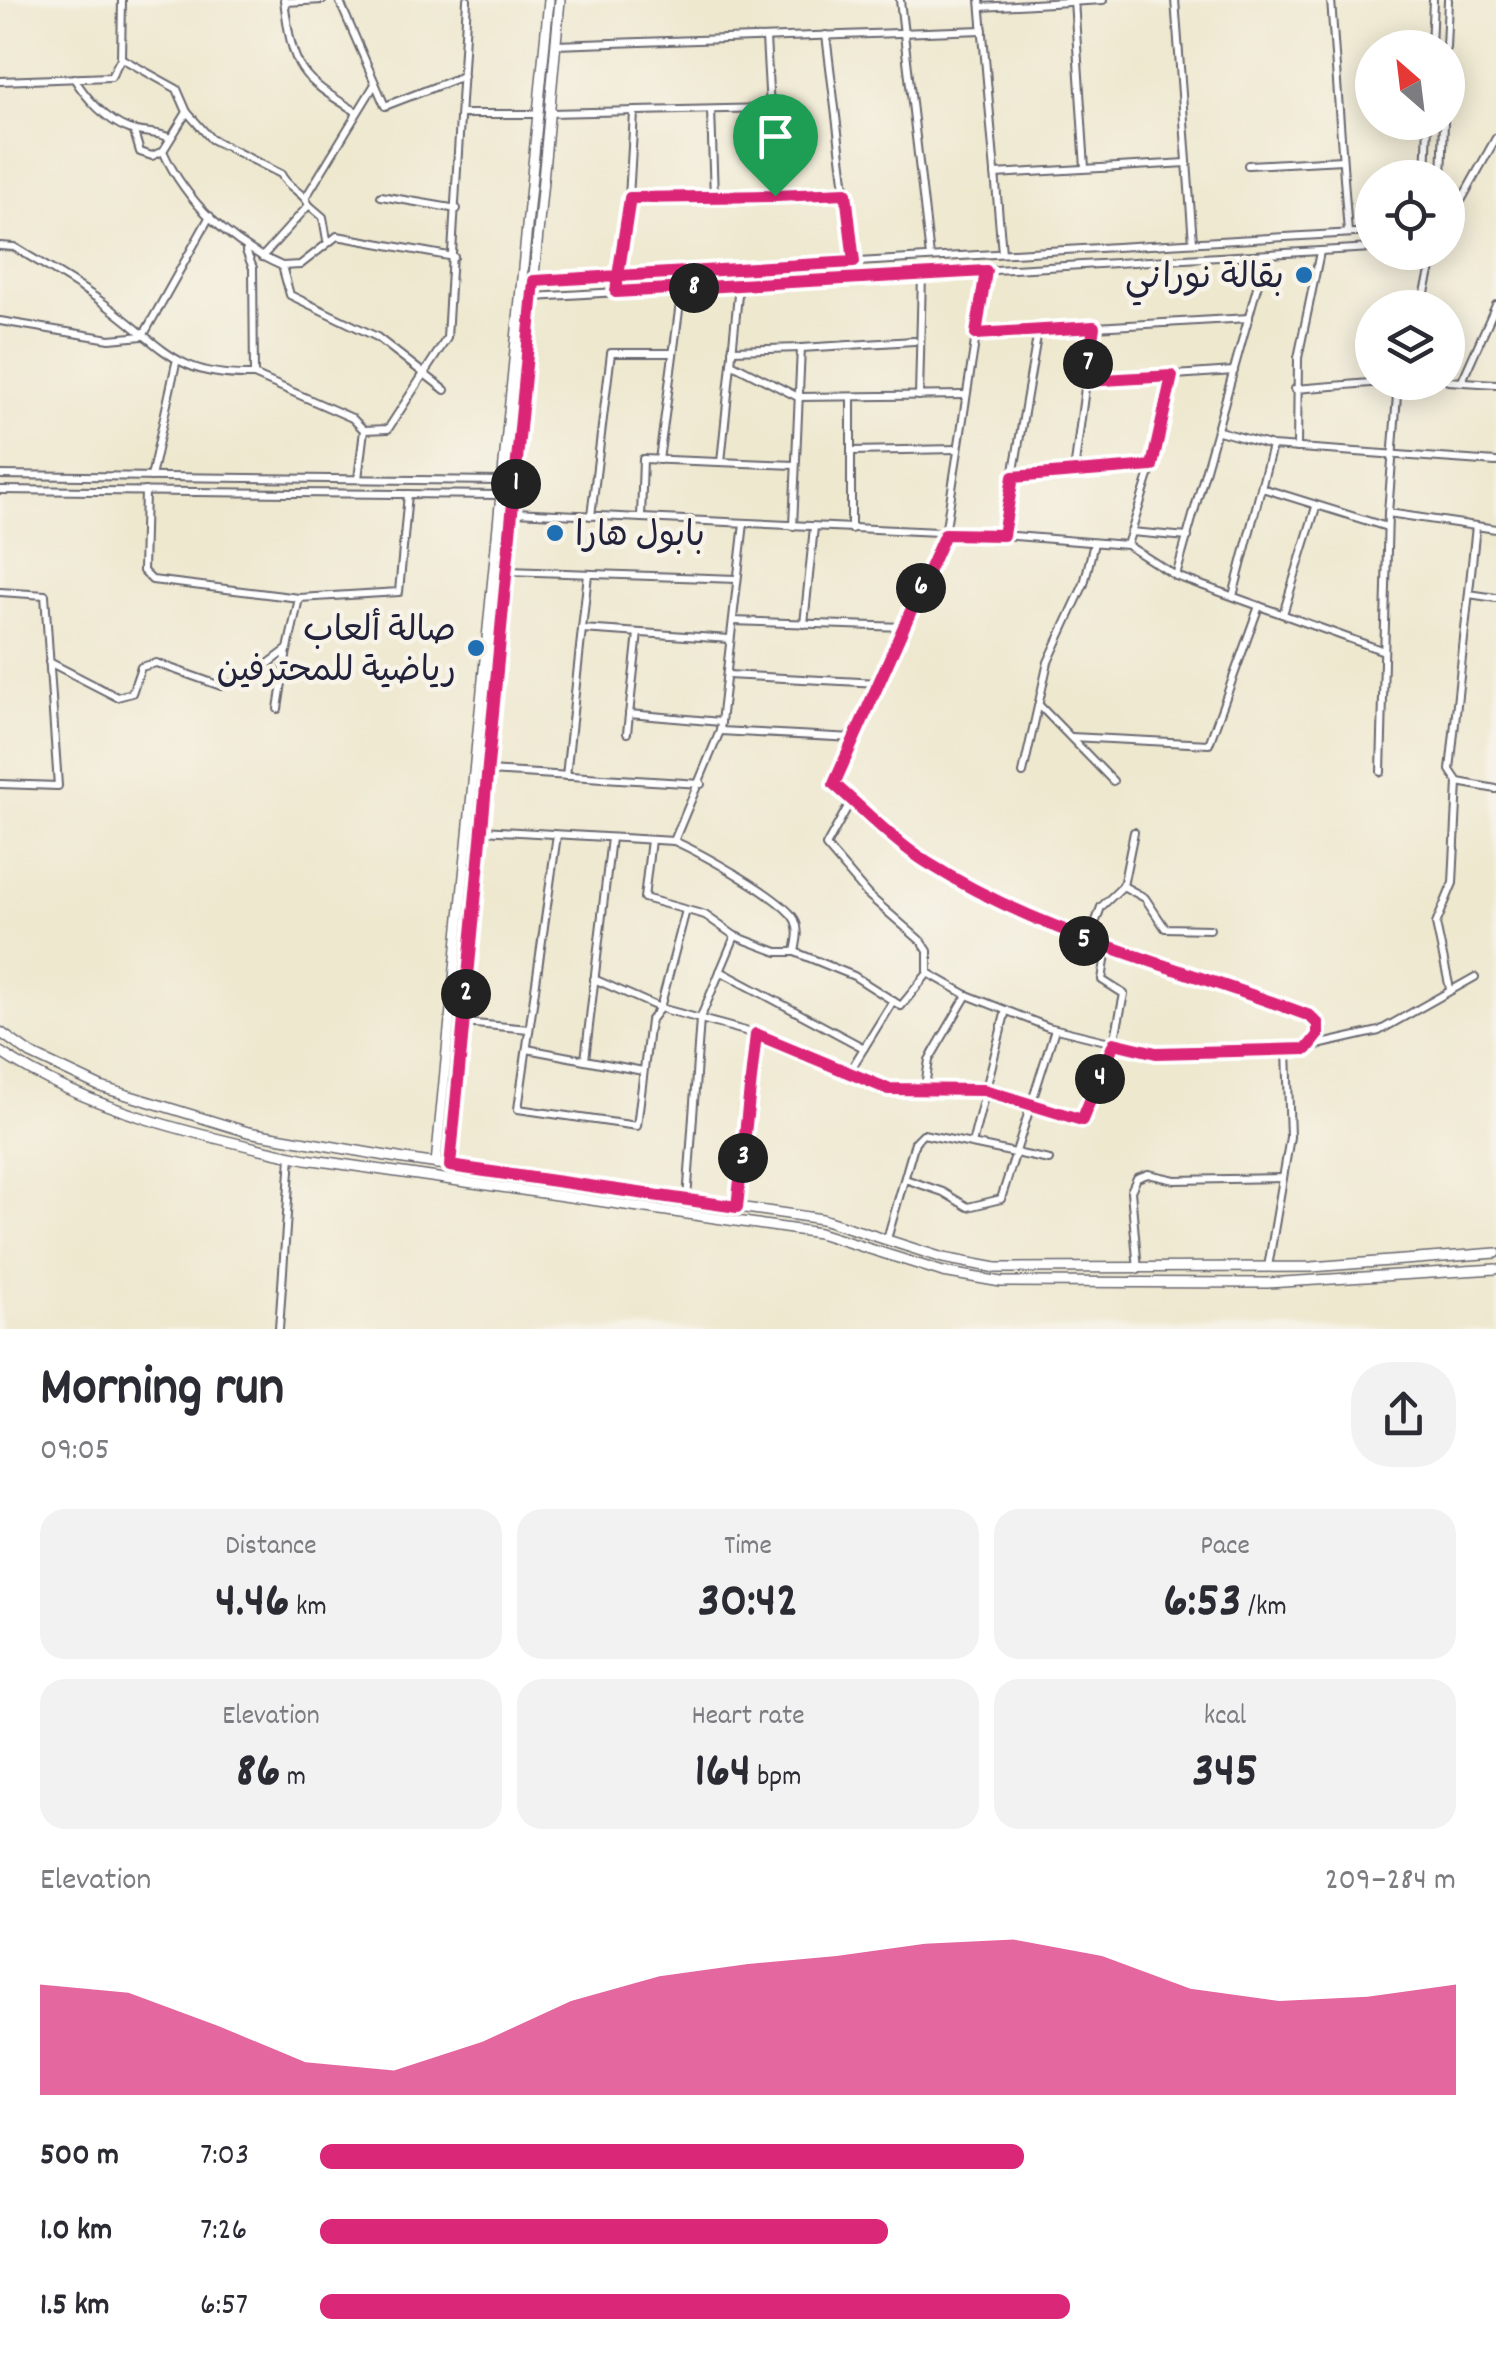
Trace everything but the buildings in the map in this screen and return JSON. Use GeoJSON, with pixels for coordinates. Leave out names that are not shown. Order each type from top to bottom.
{"type":"FeatureCollection","features":[{"type":"Feature","properties":{"kind":"main road"},"geometry":{"type":"LineString","coordinates":[[450,1166],[533,297],[549,0]]}},
{"type":"Feature","properties":{"kind":"main road"},"geometry":{"type":"LineString","coordinates":[[436,1164],[503,481],[560,0]]}},
{"type":"Feature","properties":{"kind":"main road"},"geometry":{"type":"LineString","coordinates":[[0,1032],[30,1054],[101,1087],[169,1110],[313,1145],[822,1220],[943,1258],[996,1268],[1268,1268],[1496,1254]]}},
{"type":"Feature","properties":{"kind":"main road"},"geometry":{"type":"LineString","coordinates":[[0,1052],[112,1104],[236,1144],[291,1156],[819,1233],[943,1272],[1001,1282],[1300,1282],[1496,1269]]}},
{"type":"Feature","properties":{"kind":"street"},"geometry":{"type":"LineString","coordinates":[[0,81],[111,76],[121,58],[122,0]]}},
{"type":"Feature","properties":{"kind":"street"},"geometry":{"type":"LineString","coordinates":[[323,0],[284,1],[290,42],[308,82],[357,112]]}},
{"type":"Feature","properties":{"kind":"street"},"geometry":{"type":"LineString","coordinates":[[340,0],[385,106],[463,76]]}},
{"type":"Feature","properties":{"kind":"street"},"geometry":{"type":"LineString","coordinates":[[0,246],[14,247],[106,304],[176,363],[220,376],[254,375],[352,418],[364,430],[388,429],[447,338],[467,0]]}},
{"type":"Feature","properties":{"kind":"street"},"geometry":{"type":"LineString","coordinates":[[900,0],[930,258]]}},
{"type":"Feature","properties":{"kind":"street"},"geometry":{"type":"LineString","coordinates":[[1002,253],[981,4],[1103,0]]}},
{"type":"Feature","properties":{"kind":"street"},"geometry":{"type":"LineString","coordinates":[[1175,0],[1194,242]]}},
{"type":"Feature","properties":{"kind":"street"},"geometry":{"type":"LineString","coordinates":[[1331,0],[1348,233]]}},
{"type":"Feature","properties":{"kind":"street"},"geometry":{"type":"LineString","coordinates":[[1432,30],[1433,0]]}},
{"type":"Feature","properties":{"kind":"street"},"geometry":{"type":"LineString","coordinates":[[1447,30],[1448,0]]}},
{"type":"Feature","properties":{"kind":"street"},"geometry":{"type":"LineString","coordinates":[[1075,1],[1085,168]]}},
{"type":"Feature","properties":{"kind":"street"},"geometry":{"type":"LineString","coordinates":[[555,45],[982,30]]}},
{"type":"Feature","properties":{"kind":"street"},"geometry":{"type":"LineString","coordinates":[[826,36],[854,262]]}},
{"type":"Feature","properties":{"kind":"street"},"geometry":{"type":"LineString","coordinates":[[766,38],[775,196]]}},
{"type":"Feature","properties":{"kind":"street"},"geometry":{"type":"LineString","coordinates":[[121,58],[177,89],[187,112],[211,138],[281,174],[286,185],[323,217],[327,240]]}},
{"type":"Feature","properties":{"kind":"street"},"geometry":{"type":"LineString","coordinates":[[74,78],[103,112],[134,132],[170,138]]}},
{"type":"Feature","properties":{"kind":"street"},"geometry":{"type":"LineString","coordinates":[[262,257],[307,201],[375,84]]}},
{"type":"Feature","properties":{"kind":"street"},"geometry":{"type":"LineString","coordinates":[[462,114],[769,108]]}},
{"type":"Feature","properties":{"kind":"street"},"geometry":{"type":"LineString","coordinates":[[711,110],[714,197]]}},
{"type":"Feature","properties":{"kind":"street"},"geometry":{"type":"LineString","coordinates":[[134,132],[140,152],[152,156],[163,152],[187,112]]}},
{"type":"Feature","properties":{"kind":"street"},"geometry":{"type":"LineString","coordinates":[[616,292],[630,198],[634,113]]}},
{"type":"Feature","properties":{"kind":"street"},"geometry":{"type":"LineString","coordinates":[[1465,196],[1496,138]]}},
{"type":"Feature","properties":{"kind":"street"},"geometry":{"type":"LineString","coordinates":[[163,152],[176,182],[210,216],[246,250],[282,266],[300,265],[327,240],[348,236],[454,258]]}},
{"type":"Feature","properties":{"kind":"street"},"geometry":{"type":"LineString","coordinates":[[1248,165],[1342,160]]}},
{"type":"Feature","properties":{"kind":"street"},"geometry":{"type":"LineString","coordinates":[[995,174],[1188,163]]}},
{"type":"Feature","properties":{"kind":"street"},"geometry":{"type":"LineString","coordinates":[[630,198],[846,193]]}},
{"type":"Feature","properties":{"kind":"street"},"geometry":{"type":"LineString","coordinates":[[381,196],[457,210]]}},
{"type":"Feature","properties":{"kind":"street"},"geometry":{"type":"LineString","coordinates":[[144,336],[210,216]]}},
{"type":"Feature","properties":{"kind":"street"},"geometry":{"type":"LineString","coordinates":[[534,281],[1355,233]]}},
{"type":"Feature","properties":{"kind":"street"},"geometry":{"type":"LineString","coordinates":[[533,297],[1355,249]]}},
{"type":"Feature","properties":{"kind":"street"},"geometry":{"type":"LineString","coordinates":[[246,250],[253,268],[254,375]]}},
{"type":"Feature","properties":{"kind":"street"},"geometry":{"type":"LineString","coordinates":[[1297,448],[1295,389],[1320,252]]}},
{"type":"Feature","properties":{"kind":"street"},"geometry":{"type":"LineString","coordinates":[[1176,576],[1266,255]]}},
{"type":"Feature","properties":{"kind":"street"},"geometry":{"type":"LineString","coordinates":[[282,266],[290,295],[377,337],[445,390]]}},
{"type":"Feature","properties":{"kind":"street"},"geometry":{"type":"LineString","coordinates":[[986,271],[945,534],[834,784],[924,861],[1006,908],[1088,943],[1199,974],[1310,1016],[1318,1024],[1312,1046]]}},
{"type":"Feature","properties":{"kind":"street"},"geometry":{"type":"LineString","coordinates":[[919,396],[922,274]]}},
{"type":"Feature","properties":{"kind":"street"},"geometry":{"type":"LineString","coordinates":[[721,462],[739,285]]}},
{"type":"Feature","properties":{"kind":"street"},"geometry":{"type":"LineString","coordinates":[[659,460],[682,288]]}},
{"type":"Feature","properties":{"kind":"street"},"geometry":{"type":"LineString","coordinates":[[1465,374],[1496,305]]}},
{"type":"Feature","properties":{"kind":"street"},"geometry":{"type":"LineString","coordinates":[[976,334],[1249,318]]}},
{"type":"Feature","properties":{"kind":"street"},"geometry":{"type":"LineString","coordinates":[[0,321],[110,339],[144,336]]}},
{"type":"Feature","properties":{"kind":"street"},"geometry":{"type":"LineString","coordinates":[[1074,472],[1094,327]]}},
{"type":"Feature","properties":{"kind":"street"},"geometry":{"type":"LineString","coordinates":[[1003,535],[1038,330]]}},
{"type":"Feature","properties":{"kind":"street"},"geometry":{"type":"LineString","coordinates":[[732,350],[914,341]]}},
{"type":"Feature","properties":{"kind":"street"},"geometry":{"type":"LineString","coordinates":[[793,526],[801,348]]}},
{"type":"Feature","properties":{"kind":"street"},"geometry":{"type":"LineString","coordinates":[[592,516],[611,353],[673,353]]}},
{"type":"Feature","properties":{"kind":"street"},"geometry":{"type":"LineString","coordinates":[[731,362],[798,398],[967,395]]}},
{"type":"Feature","properties":{"kind":"street"},"geometry":{"type":"LineString","coordinates":[[151,477],[176,363]]}},
{"type":"Feature","properties":{"kind":"street"},"geometry":{"type":"LineString","coordinates":[[1086,381],[1235,371]]}},
{"type":"Feature","properties":{"kind":"street"},"geometry":{"type":"LineString","coordinates":[[1127,546],[1152,466],[1172,376]]}},
{"type":"Feature","properties":{"kind":"street"},"geometry":{"type":"LineString","coordinates":[[1465,381],[1496,384]]}},
{"type":"Feature","properties":{"kind":"street"},"geometry":{"type":"LineString","coordinates":[[1295,389],[1355,384]]}},
{"type":"Feature","properties":{"kind":"street"},"geometry":{"type":"LineString","coordinates":[[851,397],[851,529]]}},
{"type":"Feature","properties":{"kind":"street"},"geometry":{"type":"LineString","coordinates":[[1382,772],[1387,527],[1396,400]]}},
{"type":"Feature","properties":{"kind":"street"},"geometry":{"type":"LineString","coordinates":[[358,480],[364,430]]}},
{"type":"Feature","properties":{"kind":"street"},"geometry":{"type":"LineString","coordinates":[[1219,431],[1272,446],[1496,462]]}},
{"type":"Feature","properties":{"kind":"street"},"geometry":{"type":"LineString","coordinates":[[1234,596],[1272,446]]}},
{"type":"Feature","properties":{"kind":"street"},"geometry":{"type":"LineString","coordinates":[[851,451],[958,450]]}},
{"type":"Feature","properties":{"kind":"street"},"geometry":{"type":"LineString","coordinates":[[641,518],[643,459],[794,465]]}},
{"type":"Feature","properties":{"kind":"street"},"geometry":{"type":"LineString","coordinates":[[1013,477],[1152,466]]}},
{"type":"Feature","properties":{"kind":"street"},"geometry":{"type":"LineString","coordinates":[[0,475],[503,481]]}},
{"type":"Feature","properties":{"kind":"street"},"geometry":{"type":"LineString","coordinates":[[1262,488],[1387,527]]}},
{"type":"Feature","properties":{"kind":"street"},"geometry":{"type":"LineString","coordinates":[[0,490],[502,495]]}},
{"type":"Feature","properties":{"kind":"street"},"geometry":{"type":"LineString","coordinates":[[144,491],[143,572],[152,580],[299,598],[400,592],[408,494]]}},
{"type":"Feature","properties":{"kind":"street"},"geometry":{"type":"LineString","coordinates":[[1284,614],[1316,507]]}},
{"type":"Feature","properties":{"kind":"street"},"geometry":{"type":"LineString","coordinates":[[514,512],[1003,535],[1127,546],[1176,576],[1384,651]]}},
{"type":"Feature","properties":{"kind":"street"},"geometry":{"type":"LineString","coordinates":[[1388,513],[1496,529]]}},
{"type":"Feature","properties":{"kind":"street"},"geometry":{"type":"LineString","coordinates":[[674,841],[720,732],[744,524]]}},
{"type":"Feature","properties":{"kind":"street"},"geometry":{"type":"LineString","coordinates":[[1450,988],[1436,924],[1453,883],[1458,782],[1450,770],[1476,526]]}},
{"type":"Feature","properties":{"kind":"street"},"geometry":{"type":"LineString","coordinates":[[804,624],[814,527]]}},
{"type":"Feature","properties":{"kind":"street"},"geometry":{"type":"LineString","coordinates":[[1131,532],[1188,537]]}},
{"type":"Feature","properties":{"kind":"street"},"geometry":{"type":"LineString","coordinates":[[1023,773],[1048,662],[1084,584],[1094,543]]}},
{"type":"Feature","properties":{"kind":"street"},"geometry":{"type":"LineString","coordinates":[[508,571],[738,579]]}},
{"type":"Feature","properties":{"kind":"street"},"geometry":{"type":"LineString","coordinates":[[566,776],[588,574]]}},
{"type":"Feature","properties":{"kind":"street"},"geometry":{"type":"LineString","coordinates":[[0,592],[45,596],[58,786],[0,784]]}},
{"type":"Feature","properties":{"kind":"street"},"geometry":{"type":"LineString","coordinates":[[1469,594],[1496,598]]}},
{"type":"Feature","properties":{"kind":"street"},"geometry":{"type":"LineString","coordinates":[[278,709],[299,598]]}},
{"type":"Feature","properties":{"kind":"street"},"geometry":{"type":"LineString","coordinates":[[1071,737],[1210,744],[1259,606]]}},
{"type":"Feature","properties":{"kind":"street"},"geometry":{"type":"LineString","coordinates":[[733,621],[904,627]]}},
{"type":"Feature","properties":{"kind":"street"},"geometry":{"type":"LineString","coordinates":[[582,629],[731,638]]}},
{"type":"Feature","properties":{"kind":"street"},"geometry":{"type":"LineString","coordinates":[[627,734],[638,633]]}},
{"type":"Feature","properties":{"kind":"street"},"geometry":{"type":"LineString","coordinates":[[49,662],[117,697],[132,693],[142,667],[156,663],[220,686],[248,679],[288,649]]}},
{"type":"Feature","properties":{"kind":"street"},"geometry":{"type":"LineString","coordinates":[[726,675],[879,682]]}},
{"type":"Feature","properties":{"kind":"street"},"geometry":{"type":"LineString","coordinates":[[1039,705],[1114,782]]}},
{"type":"Feature","properties":{"kind":"street"},"geometry":{"type":"LineString","coordinates":[[629,714],[722,722]]}},
{"type":"Feature","properties":{"kind":"street"},"geometry":{"type":"LineString","coordinates":[[720,732],[854,738]]}},
{"type":"Feature","properties":{"kind":"street"},"geometry":{"type":"LineString","coordinates":[[488,771],[701,784]]}},
{"type":"Feature","properties":{"kind":"street"},"geometry":{"type":"LineString","coordinates":[[1458,782],[1496,789]]}},
{"type":"Feature","properties":{"kind":"street"},"geometry":{"type":"LineString","coordinates":[[651,840],[644,898],[704,914],[735,936],[777,952],[795,952],[854,976],[901,1006],[928,973],[928,950],[867,894],[826,846],[852,799]]}},
{"type":"Feature","properties":{"kind":"street"},"geometry":{"type":"LineString","coordinates":[[482,830],[674,841],[705,855],[789,914],[798,936],[795,952]]}},
{"type":"Feature","properties":{"kind":"street"},"geometry":{"type":"LineString","coordinates":[[1088,943],[1101,907],[1123,886],[1134,832]]}},
{"type":"Feature","properties":{"kind":"street"},"geometry":{"type":"LineString","coordinates":[[556,834],[518,1110],[637,1126],[650,1021],[660,1008],[686,910]]}},
{"type":"Feature","properties":{"kind":"street"},"geometry":{"type":"LineString","coordinates":[[584,1060],[610,838]]}},
{"type":"Feature","properties":{"kind":"street"},"geometry":{"type":"LineString","coordinates":[[1123,886],[1145,898],[1165,928],[1210,930]]}},
{"type":"Feature","properties":{"kind":"street"},"geometry":{"type":"LineString","coordinates":[[687,1200],[700,1019],[735,936]]}},
{"type":"Feature","properties":{"kind":"street"},"geometry":{"type":"LineString","coordinates":[[594,979],[660,1008],[756,1034],[888,1089],[984,1090],[1082,1120],[1114,1043],[1124,994],[1102,980],[1107,948]]}},
{"type":"Feature","properties":{"kind":"street"},"geometry":{"type":"LineString","coordinates":[[720,971],[864,1048]]}},
{"type":"Feature","properties":{"kind":"street"},"geometry":{"type":"LineString","coordinates":[[928,973],[966,995],[1054,1029],[1156,1053],[1287,1050],[1379,1031],[1474,978]]}},
{"type":"Feature","properties":{"kind":"street"},"geometry":{"type":"LineString","coordinates":[[925,1087],[930,1060],[966,995]]}},
{"type":"Feature","properties":{"kind":"street"},"geometry":{"type":"LineString","coordinates":[[848,1074],[892,1001]]}},
{"type":"Feature","properties":{"kind":"street"},"geometry":{"type":"LineString","coordinates":[[972,1144],[1006,1010]]}},
{"type":"Feature","properties":{"kind":"street"},"geometry":{"type":"LineString","coordinates":[[463,1023],[530,1029]]}},
{"type":"Feature","properties":{"kind":"street"},"geometry":{"type":"LineString","coordinates":[[904,1178],[943,1192],[960,1205],[980,1206],[1001,1198],[1054,1029]]}},
{"type":"Feature","properties":{"kind":"street"},"geometry":{"type":"LineString","coordinates":[[737,1207],[756,1034]]}},
{"type":"Feature","properties":{"kind":"street"},"geometry":{"type":"LineString","coordinates":[[526,1049],[644,1071]]}},
{"type":"Feature","properties":{"kind":"street"},"geometry":{"type":"LineString","coordinates":[[1268,1268],[1291,1114],[1287,1050]]}},
{"type":"Feature","properties":{"kind":"street"},"geometry":{"type":"LineString","coordinates":[[888,1239],[904,1178],[922,1134],[1049,1160]]}},
{"type":"Feature","properties":{"kind":"street"},"geometry":{"type":"LineString","coordinates":[[278,1329],[291,1156]]}},
{"type":"Feature","properties":{"kind":"street"},"geometry":{"type":"LineString","coordinates":[[1138,1270],[1131,1191],[1137,1178],[1148,1174],[1175,1180],[1283,1178]]}},
{"type":"Feature","properties":{"kind":"place","name":"بقالة نوراني"},"geometry":{"type":"Point","coordinates":[1304,275]}},
{"type":"Feature","properties":{"kind":"place","name":"بابول هارا"},"geometry":{"type":"Point","coordinates":[555,533]}},
{"type":"Feature","properties":{"kind":"place","name":"صالة ألعاب رياضية للمحترفين"},"geometry":{"type":"Point","coordinates":[476,648]}},
{"type":"Feature","properties":{"kind":"route"},"geometry":{"type":"LineString","coordinates":[[775,196],[630,198],[618,276],[534,281],[450,1166],[737,1207],[756,1034],[888,1089],[984,1090],[1082,1120],[1114,1043],[1156,1053],[1307,1049],[1318,1035],[1318,1024],[1310,1016],[1199,974],[1088,943],[1006,908],[924,861],[834,784],[945,534],[1003,535],[1013,477],[1152,466],[1172,376],[1086,381],[1094,327],[976,334],[986,271],[616,292],[618,276],[854,262],[846,193],[775,196]]}}]}
